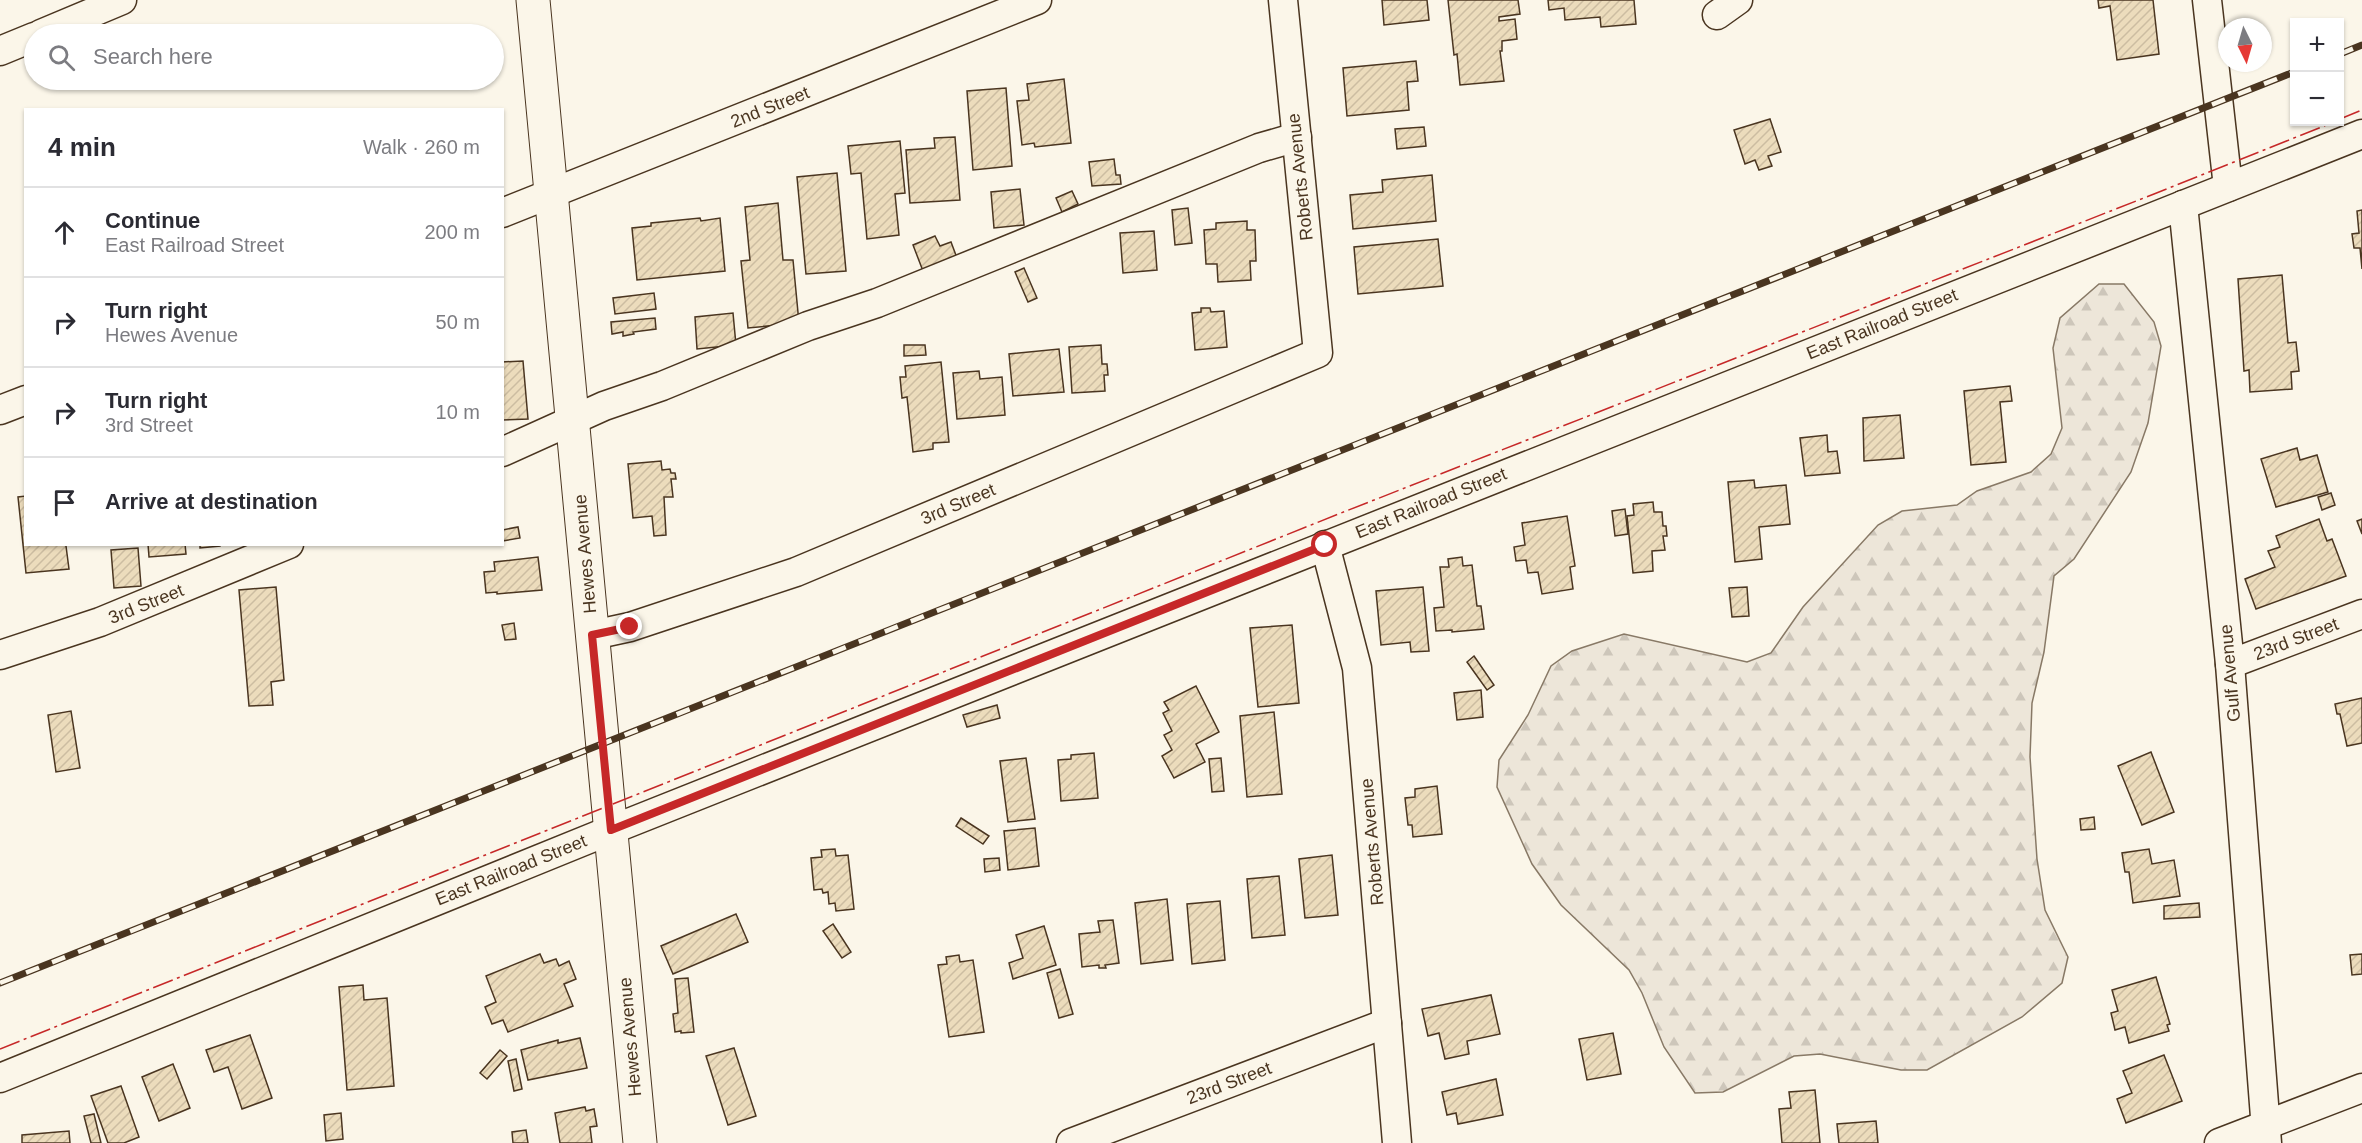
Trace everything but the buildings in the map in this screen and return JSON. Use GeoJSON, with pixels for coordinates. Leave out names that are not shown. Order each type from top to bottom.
{"type":"FeatureCollection","features":[{"type":"Feature","properties":{"kind":"main road","name":"Hewes Avenue"},"geometry":{"type":"LineString","coordinates":[[533,0],[640,1143]]}},
{"type":"Feature","properties":{"kind":"street"},"geometry":{"type":"LineString","coordinates":[[65,24],[122,0]]}},
{"type":"Feature","properties":{"kind":"street","name":"2nd Street"},"geometry":{"type":"LineString","coordinates":[[504,212],[1037,0]]}},
{"type":"Feature","properties":{"kind":"street","name":"Roberts Avenue"},"geometry":{"type":"LineString","coordinates":[[1283,0],[1318,353]]}},
{"type":"Feature","properties":{"kind":"street"},"geometry":{"type":"LineString","coordinates":[[2207,0],[2228,187]]}},
{"type":"Feature","properties":{"kind":"street"},"geometry":{"type":"LineString","coordinates":[[0,51],[24,41]]}},
{"type":"Feature","properties":{"kind":"street","name":"East Railroad Street"},"geometry":{"type":"LineString","coordinates":[[0,1078],[611,830],[2362,134]]}},
{"type":"Feature","properties":{"kind":"street"},"geometry":{"type":"LineString","coordinates":[[504,451],[572,420],[808,326],[877,303],[1258,148],[1297,137]]}},
{"type":"Feature","properties":{"kind":"street","name":"Gulf Avenue"},"geometry":{"type":"LineString","coordinates":[[2183,205],[2230,664],[2266,1134]]}},
{"type":"Feature","properties":{"kind":"street","name":"3rd Street"},"geometry":{"type":"LineString","coordinates":[[592,635],[630,627],[796,572],[1318,353]]}},
{"type":"Feature","properties":{"kind":"street"},"geometry":{"type":"LineString","coordinates":[[0,410],[24,401]]}},
{"type":"Feature","properties":{"kind":"street","name":"Roberts Avenue"},"geometry":{"type":"LineString","coordinates":[[1325,545],[1357,668],[1397,1143]]}},
{"type":"Feature","properties":{"kind":"street","name":"3rd Street"},"geometry":{"type":"LineString","coordinates":[[0,655],[100,622],[284,546]]}},
{"type":"Feature","properties":{"kind":"street","name":"23rd Street"},"geometry":{"type":"LineString","coordinates":[[2230,664],[2362,614]]}},
{"type":"Feature","properties":{"kind":"street","name":"23rd Street"},"geometry":{"type":"LineString","coordinates":[[1071,1143],[1387,1023]]}},
{"type":"Feature","properties":{"kind":"street"},"geometry":{"type":"LineString","coordinates":[[2219,1143],[2266,1134],[2362,1088]]}},
{"type":"Feature","properties":{"kind":"green space"},"geometry":{"type":"Polygon","coordinates":[[[2099,284],[2124,284],[2154,322],[2161,346],[2148,423],[2131,472],[2074,559],[2054,576],[2044,652],[2032,703],[2030,757],[2037,859],[2045,910],[2068,957],[2062,983],[2022,1017],[1927,1070],[1901,1070],[1820,1054],[1794,1056],[1723,1092],[1695,1093],[1664,1047],[1642,993],[1629,970],[1561,905],[1532,864],[1497,787],[1499,760],[1528,715],[1551,666],[1572,651],[1624,634],[1747,662],[1771,653],[1803,607],[1878,525],[1902,511],[1957,505],[1977,491],[2031,472],[2051,454],[2062,428],[2053,348],[2060,318],[2099,284]]]}},
{"type":"Feature","properties":{"kind":"railway"},"geometry":{"type":"LineString","coordinates":[[2344,52],[2362,45]]}},
{"type":"Feature","properties":{"kind":"railway"},"geometry":{"type":"LineString","coordinates":[[0,983],[2290,74]]}},
{"type":"Feature","properties":{"kind":"power"},"geometry":{"type":"LineString","coordinates":[[2344,117],[2362,110]]}},
{"type":"Feature","properties":{"kind":"power"},"geometry":{"type":"LineString","coordinates":[[0,1049],[1341,513],[2324,126]]}},
{"type":"Feature","properties":{"kind":"route"},"geometry":{"type":"LineString","coordinates":[[630,627],[592,635],[611,830],[1325,545]]}}]}
